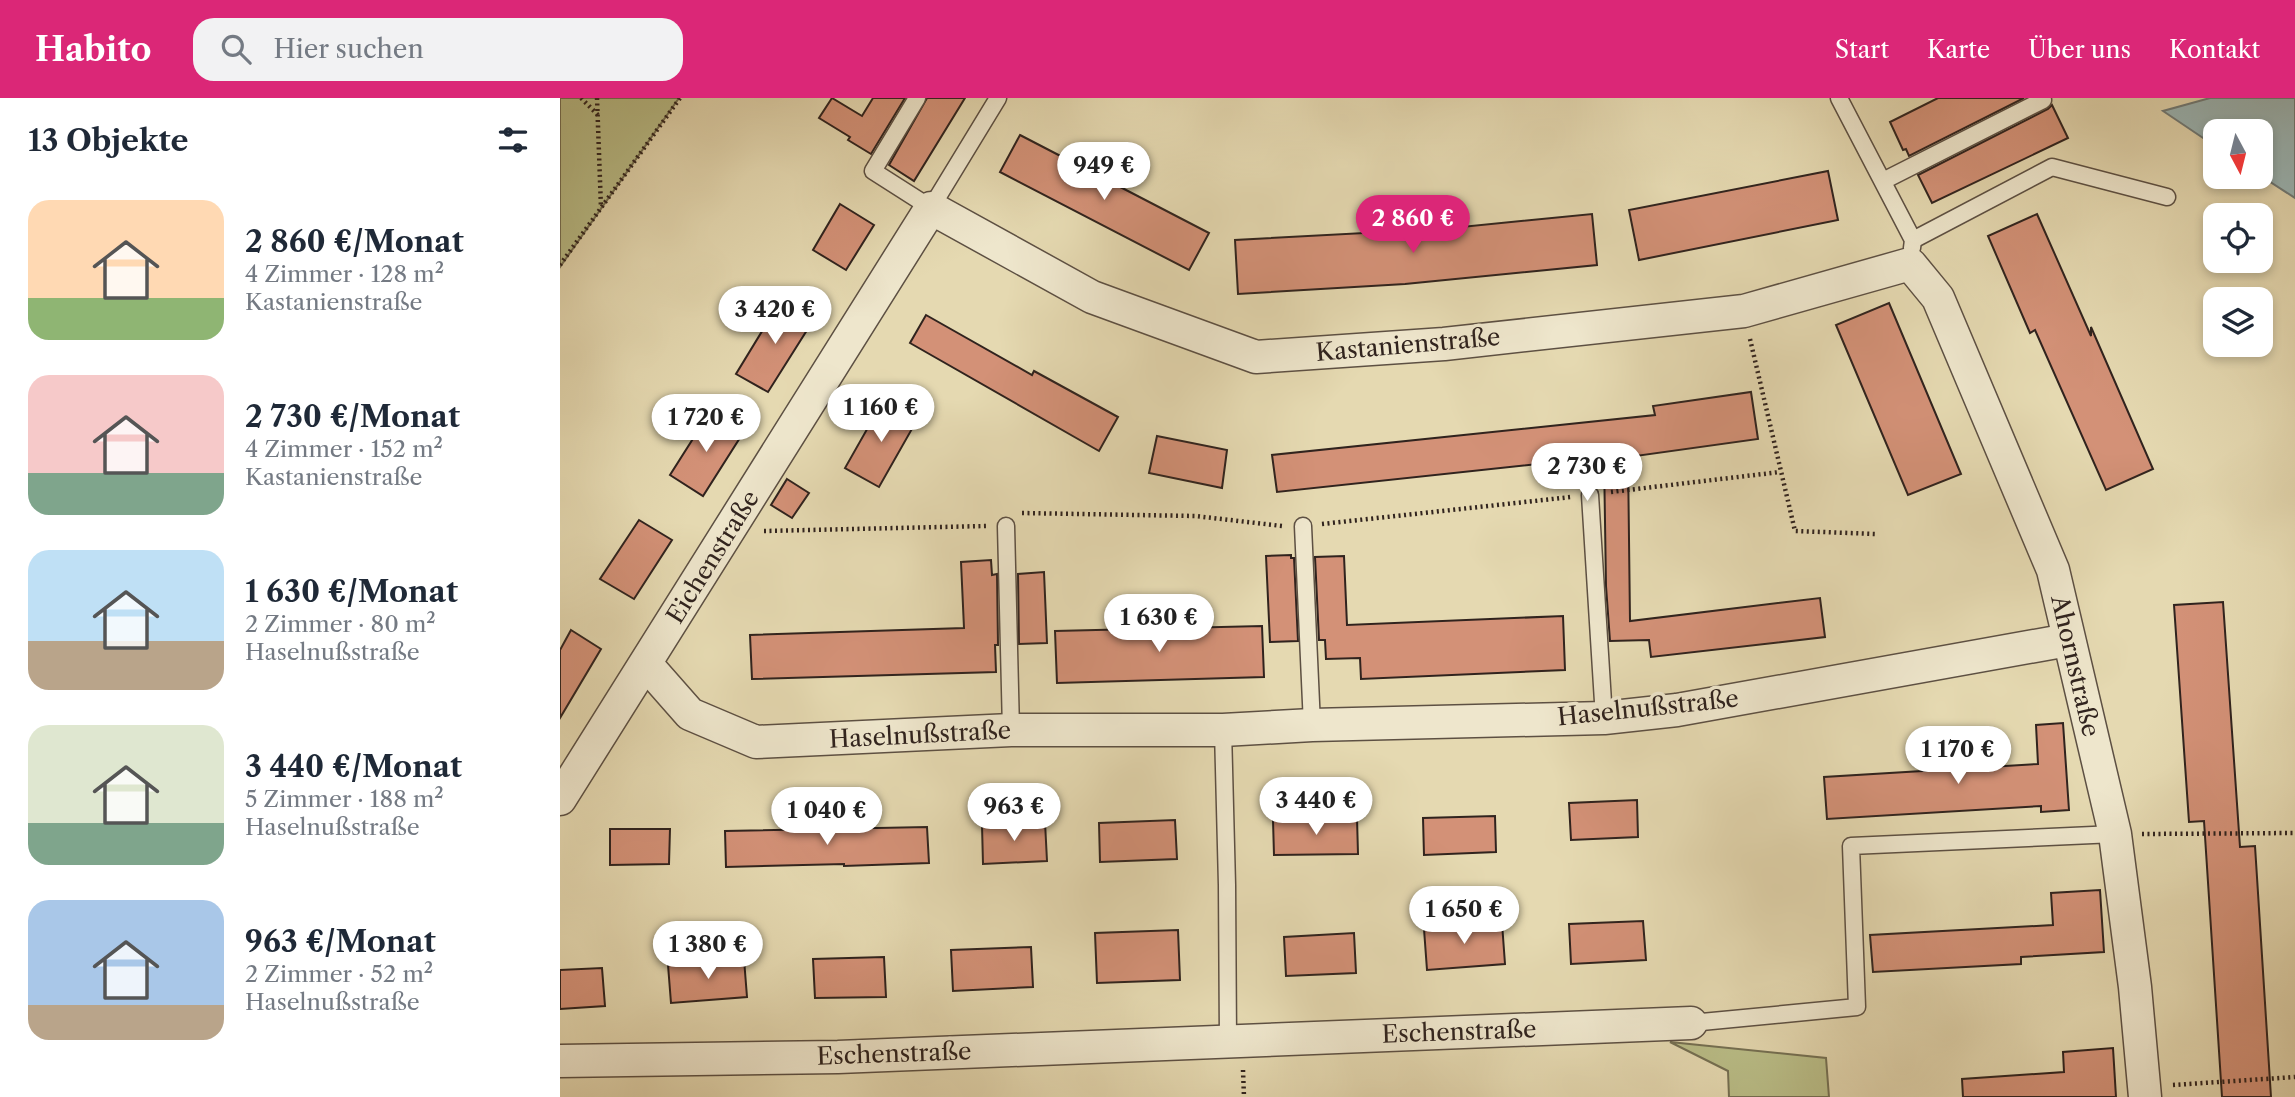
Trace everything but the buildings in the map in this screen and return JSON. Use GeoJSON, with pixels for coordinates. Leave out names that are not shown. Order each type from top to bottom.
{"type":"FeatureCollection","features":[{"type":"Feature","properties":{"kind":"street","name":"Kastanienstraße"},"geometry":{"type":"LineString","coordinates":[[930,208],[1092,297],[1256,357],[1444,344],[1744,311],[1912,252]]}},
{"type":"Feature","properties":{"kind":"street","name":"Eichenstraße"},"geometry":{"type":"LineString","coordinates":[[560,799],[930,208]]}},
{"type":"Feature","properties":{"kind":"street","name":"Ahornstraße"},"geometry":{"type":"LineString","coordinates":[[1912,252],[1938,298],[2053,570],[2115,834],[2135,987],[2144,1092]]}},
{"type":"Feature","properties":{"kind":"street","name":"Haselnußstraße"},"geometry":{"type":"LineString","coordinates":[[646,664],[690,714],[756,742],[1011,730],[1223,730],[1312,724],[1604,718],[1677,710],[2068,640]]}},
{"type":"Feature","properties":{"kind":"street","name":"Eschenstraße"},"geometry":{"type":"LineString","coordinates":[[560,1060],[838,1057],[1691,1023]]}},
{"type":"Feature","properties":{"kind":"lane"},"geometry":{"type":"LineString","coordinates":[[917,98],[873,171],[930,208],[998,98]]}},
{"type":"Feature","properties":{"kind":"lane"},"geometry":{"type":"LineString","coordinates":[[1839,98],[1883,181],[1912,252],[2052,167],[2166,197]]}},
{"type":"Feature","properties":{"kind":"lane"},"geometry":{"type":"LineString","coordinates":[[1883,181],[2043,100]]}},
{"type":"Feature","properties":{"kind":"lane"},"geometry":{"type":"LineString","coordinates":[[1590,495],[1604,718]]}},
{"type":"Feature","properties":{"kind":"lane"},"geometry":{"type":"LineString","coordinates":[[1006,526],[1011,730]]}},
{"type":"Feature","properties":{"kind":"lane"},"geometry":{"type":"LineString","coordinates":[[1303,526],[1312,724]]}},
{"type":"Feature","properties":{"kind":"lane"},"geometry":{"type":"LineString","coordinates":[[1223,730],[1228,1041]]}},
{"type":"Feature","properties":{"kind":"lane"},"geometry":{"type":"LineString","coordinates":[[1691,1023],[1857,1007],[1851,846],[2115,834]]}},
{"type":"Feature","properties":{"kind":"path"},"geometry":{"type":"LineString","coordinates":[[581,98],[598,115]]}},
{"type":"Feature","properties":{"kind":"path"},"geometry":{"type":"LineString","coordinates":[[597,98],[601,209]]}},
{"type":"Feature","properties":{"kind":"path"},"geometry":{"type":"LineString","coordinates":[[560,265],[680,98]]}},
{"type":"Feature","properties":{"kind":"path"},"geometry":{"type":"LineString","coordinates":[[1744,311],[1795,531],[1876,534]]}},
{"type":"Feature","properties":{"kind":"path"},"geometry":{"type":"LineString","coordinates":[[728,532],[1006,526],[1024,513],[1195,516],[1303,526],[1780,472]]}},
{"type":"Feature","properties":{"kind":"path"},"geometry":{"type":"LineString","coordinates":[[2115,834],[2295,833]]}},
{"type":"Feature","properties":{"kind":"path"},"geometry":{"type":"LineString","coordinates":[[2144,1092],[2295,1077]]}},
{"type":"Feature","properties":{"kind":"green space"},"geometry":{"type":"Polygon","coordinates":[[[560,98],[679,98],[560,267],[560,98]]]}},
{"type":"Feature","properties":{"kind":"green space"},"geometry":{"type":"Polygon","coordinates":[[[1670,1042],[1826,1058],[1829,1097],[1729,1097],[1728,1071],[1670,1042]]]}},
{"type":"Feature","properties":{"kind":"water"},"geometry":{"type":"Polygon","coordinates":[[[2210,98],[2295,98],[2295,198],[2273,184],[2273,119],[2203,119],[2203,138],[2163,111],[2210,98]]]}}]}
